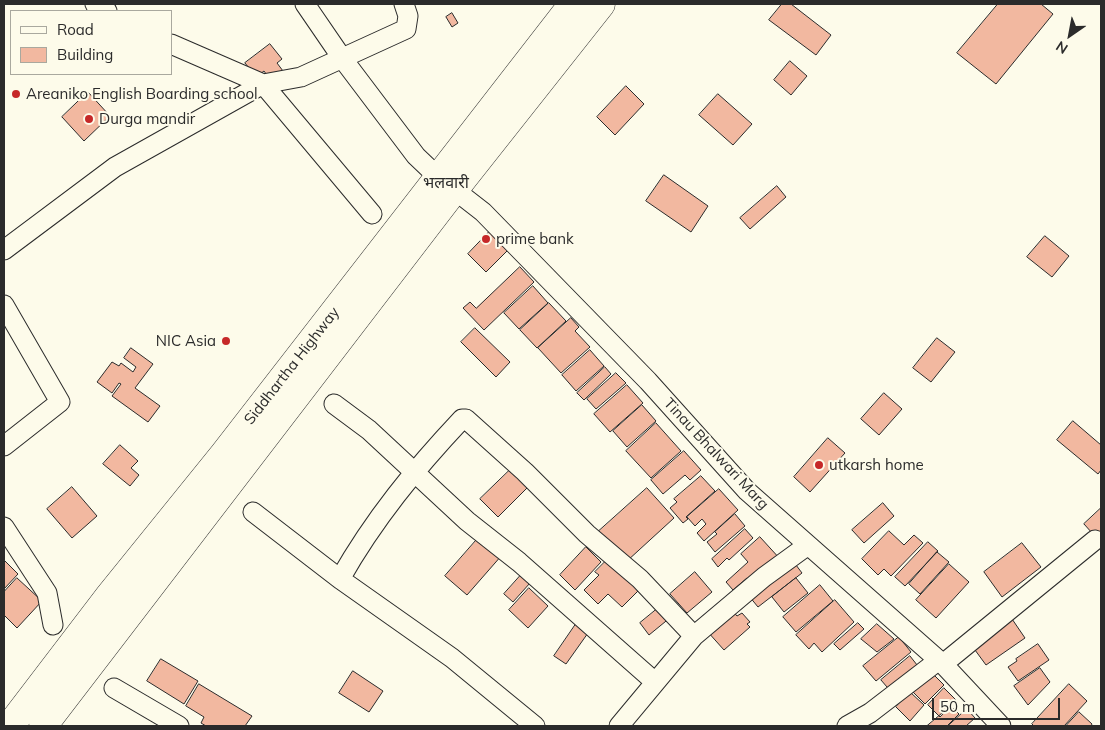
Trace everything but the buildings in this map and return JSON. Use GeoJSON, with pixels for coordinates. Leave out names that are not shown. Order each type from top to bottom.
{"type":"FeatureCollection","features":[{"type":"Feature","properties":{"kind":"highway","name":"Siddhartha Highway"},"geometry":{"type":"LineString","coordinates":[[43,726],[446,183],[573,4]]}},
{"type":"Feature","properties":{"kind":"highway","name":"Siddhartha Highway"},"geometry":{"type":"LineString","coordinates":[[10,726],[110,595],[224,454],[446,183],[601,4]]}},
{"type":"Feature","properties":{"kind":"street","name":"Tinau Bhalwari Marg"},"geometry":{"type":"LineString","coordinates":[[305,4],[342,58],[416,156],[483,212],[648,381],[747,491],[941,662],[1001,726]]}},
{"type":"Feature","properties":{"kind":"street"},"geometry":{"type":"LineString","coordinates":[[4,250],[115,167],[263,84],[301,77],[406,30],[408,16],[404,4]]}},
{"type":"Feature","properties":{"kind":"street"},"geometry":{"type":"LineString","coordinates":[[172,44],[263,84],[372,214]]}},
{"type":"Feature","properties":{"kind":"street"},"geometry":{"type":"LineString","coordinates":[[4,305],[60,402],[4,446]]}},
{"type":"Feature","properties":{"kind":"street"},"geometry":{"type":"LineString","coordinates":[[334,404],[369,430],[414,470],[467,522],[518,562],[655,682]]}},
{"type":"Feature","properties":{"kind":"street"},"geometry":{"type":"LineString","coordinates":[[340,579],[378,517],[414,470],[462,420],[466,419],[524,472],[587,534],[640,579],[694,636]]}},
{"type":"Feature","properties":{"kind":"street"},"geometry":{"type":"LineString","coordinates":[[254,512],[340,579],[452,658],[535,726]]}},
{"type":"Feature","properties":{"kind":"street"},"geometry":{"type":"LineString","coordinates":[[4,527],[48,593],[53,625]]}},
{"type":"Feature","properties":{"kind":"street"},"geometry":{"type":"LineString","coordinates":[[847,726],[870,713],[941,662],[1095,540]]}},
{"type":"Feature","properties":{"kind":"street"},"geometry":{"type":"LineString","coordinates":[[619,726],[694,636],[764,577],[808,545]]}},
{"type":"Feature","properties":{"kind":"street"},"geometry":{"type":"LineString","coordinates":[[114,688],[179,726]]}},
{"type":"Feature","properties":{"kind":"place","name":"Areaniko English Boarding school"},"geometry":{"type":"Point","coordinates":[16,94]}},
{"type":"Feature","properties":{"kind":"place","name":"Durga mandir"},"geometry":{"type":"Point","coordinates":[89,119]}},
{"type":"Feature","properties":{"kind":"place","name":"prime bank"},"geometry":{"type":"Point","coordinates":[486,239]}},
{"type":"Feature","properties":{"kind":"place","name":"NIC Asia"},"geometry":{"type":"Point","coordinates":[226,341]}},
{"type":"Feature","properties":{"kind":"place","name":"utkarsh home"},"geometry":{"type":"Point","coordinates":[819,465]}},
{"type":"Feature","properties":{"kind":"district","name":"भलवारी"},"geometry":{"type":"Point","coordinates":[446,183]}}]}
